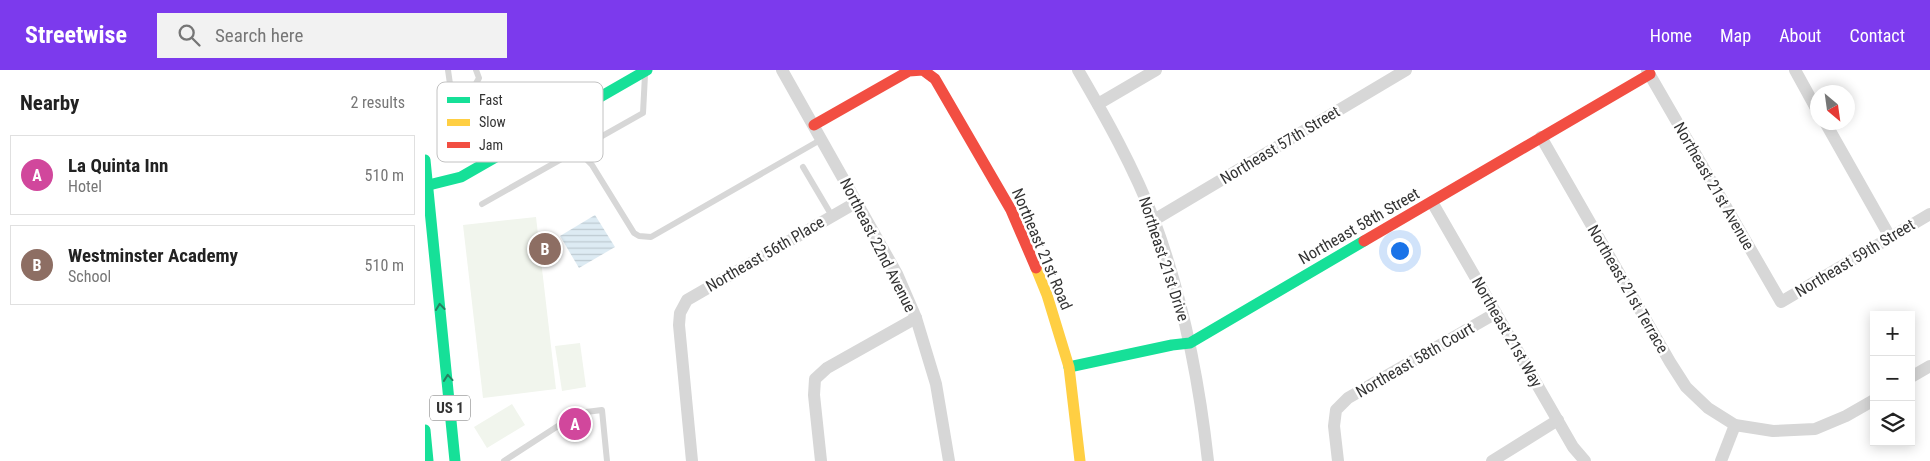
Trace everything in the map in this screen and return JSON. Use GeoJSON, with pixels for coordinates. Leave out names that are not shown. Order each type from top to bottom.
{"type":"FeatureCollection","features":[{"type":"Feature","properties":{"kind":"street","name":"Northeast 22nd Avenue"},"geometry":{"type":"LineString","coordinates":[[782,70],[897,274],[916,318],[936,384],[949,461]]}},
{"type":"Feature","properties":{"kind":"street"},"geometry":{"type":"LineString","coordinates":[[814,125],[909,71],[923,70]]}},
{"type":"Feature","properties":{"kind":"street","name":"Northeast 21st Road"},"geometry":{"type":"LineString","coordinates":[[923,70],[935,79],[1011,210],[1047,295],[1069,367],[1080,461]]}},
{"type":"Feature","properties":{"kind":"street","name":"Northeast 21st Drive"},"geometry":{"type":"LineString","coordinates":[[1079,70],[1134,173],[1154,220],[1179,295],[1190,343],[1203,417],[1208,461]]}},
{"type":"Feature","properties":{"kind":"street"},"geometry":{"type":"LineString","coordinates":[[1098,104],[1156,70]]}},
{"type":"Feature","properties":{"kind":"street","name":"Northeast 57th Street"},"geometry":{"type":"LineString","coordinates":[[1154,220],[1405,70]]}},
{"type":"Feature","properties":{"kind":"street"},"geometry":{"type":"LineString","coordinates":[[1795,70],[1810,97]]}},
{"type":"Feature","properties":{"kind":"street"},"geometry":{"type":"LineString","coordinates":[[603,95],[646,71]]}},
{"type":"Feature","properties":{"kind":"street","name":"Northeast 58th Street"},"geometry":{"type":"LineString","coordinates":[[1069,367],[1190,343],[1432,202],[1649,72]]}},
{"type":"Feature","properties":{"kind":"street","name":"Northeast 21st Avenue"},"geometry":{"type":"LineString","coordinates":[[1649,72],[1781,302]]}},
{"type":"Feature","properties":{"kind":"street"},"geometry":{"type":"LineString","coordinates":[[1830,130],[1890,237]]}},
{"type":"Feature","properties":{"kind":"street","name":"Northeast 21st Terrace"},"geometry":{"type":"LineString","coordinates":[[1541,137],[1686,387],[1708,408],[1735,425]]}},
{"type":"Feature","properties":{"kind":"street","name":"US 1"},"geometry":{"type":"LineString","coordinates":[[425,160],[426,186],[455,461]]}},
{"type":"Feature","properties":{"kind":"street"},"geometry":{"type":"LineString","coordinates":[[426,186],[461,176],[485,162]]}},
{"type":"Feature","properties":{"kind":"street","name":"Northeast 56th Place"},"geometry":{"type":"LineString","coordinates":[[692,461],[679,325],[680,313],[687,300],[857,202]]}},
{"type":"Feature","properties":{"kind":"street","name":"Northeast 21st Way"},"geometry":{"type":"LineString","coordinates":[[1432,202],[1573,447],[1585,461]]}},
{"type":"Feature","properties":{"kind":"street","name":"Northeast 59th Street"},"geometry":{"type":"LineString","coordinates":[[1781,302],[1930,214]]}},
{"type":"Feature","properties":{"kind":"street","name":"Northeast 58th Court"},"geometry":{"type":"LineString","coordinates":[[1338,461],[1334,426],[1336,410],[1348,398],[1495,313]]}},
{"type":"Feature","properties":{"kind":"street"},"geometry":{"type":"LineString","coordinates":[[821,461],[814,395],[815,378],[827,368],[916,318]]}},
{"type":"Feature","properties":{"kind":"street"},"geometry":{"type":"LineString","coordinates":[[1915,375],[1930,366]]}},
{"type":"Feature","properties":{"kind":"street"},"geometry":{"type":"LineString","coordinates":[[1721,461],[1735,425],[1773,432],[1815,428],[1846,416],[1872,401]]}},
{"type":"Feature","properties":{"kind":"street"},"geometry":{"type":"LineString","coordinates":[[1492,461],[1558,420]]}},
{"type":"Feature","properties":{"kind":"street","name":"US 1"},"geometry":{"type":"LineString","coordinates":[[425,430],[428,461]]}},
{"type":"Feature","properties":{"kind":"street"},"geometry":{"type":"LineString","coordinates":[[427,448],[437,461]]}},
{"type":"Feature","properties":{"kind":"lane"},"geometry":{"type":"LineString","coordinates":[[476,70],[479,78],[477,82]]}},
{"type":"Feature","properties":{"kind":"lane"},"geometry":{"type":"LineString","coordinates":[[603,136],[643,113],[646,71]]}},
{"type":"Feature","properties":{"kind":"lane"},"geometry":{"type":"LineString","coordinates":[[590,162],[634,233],[639,236],[651,237],[822,139]]}},
{"type":"Feature","properties":{"kind":"lane"},"geometry":{"type":"LineString","coordinates":[[481,204],[556,162]]}},
{"type":"Feature","properties":{"kind":"lane"},"geometry":{"type":"LineString","coordinates":[[803,167],[832,216]]}},
{"type":"Feature","properties":{"kind":"lane"},"geometry":{"type":"LineString","coordinates":[[504,461],[578,413],[602,410],[607,461]]}},
{"type":"Feature","properties":{"kind":"shaded area"},"geometry":{"type":"Polygon","coordinates":[[[595,215],[615,247],[579,268],[560,236],[595,215]]]}},
{"type":"Feature","properties":{"kind":"shaded area"},"geometry":{"type":"Polygon","coordinates":[[[536,217],[556,389],[483,398],[463,225],[536,217]]]}},
{"type":"Feature","properties":{"kind":"shaded area"},"geometry":{"type":"Polygon","coordinates":[[[580,343],[586,387],[562,391],[555,346],[580,343]]]}},
{"type":"Feature","properties":{"kind":"shaded area"},"geometry":{"type":"Polygon","coordinates":[[[512,404],[525,425],[487,448],[474,427],[512,404]]]}},
{"type":"Feature","properties":{"kind":"traffic: fast"},"geometry":{"type":"LineString","coordinates":[[603,95],[647,70]]}},
{"type":"Feature","properties":{"kind":"traffic: fast"},"geometry":{"type":"LineString","coordinates":[[425,160],[455,461]]}},
{"type":"Feature","properties":{"kind":"traffic: fast"},"geometry":{"type":"LineString","coordinates":[[425,186],[461,177],[487,162]]}},
{"type":"Feature","properties":{"kind":"traffic: fast"},"geometry":{"type":"LineString","coordinates":[[1069,367],[1172,345],[1190,343],[1364,241]]}},
{"type":"Feature","properties":{"kind":"traffic: fast"},"geometry":{"type":"LineString","coordinates":[[425,430],[428,461]]}},
{"type":"Feature","properties":{"kind":"traffic: slow"},"geometry":{"type":"LineString","coordinates":[[1036,268],[1047,295],[1069,367],[1080,461]]}},
{"type":"Feature","properties":{"kind":"traffic: jam"},"geometry":{"type":"LineString","coordinates":[[814,125],[909,71],[923,70],[935,79],[1011,210],[1036,268]]}},
{"type":"Feature","properties":{"kind":"traffic: jam"},"geometry":{"type":"LineString","coordinates":[[1364,241],[1650,74]]}},
{"type":"Feature","properties":{"kind":"place","name":"Westminster Academy"},"geometry":{"type":"Point","coordinates":[545,249]}},
{"type":"Feature","properties":{"kind":"place","name":"La Quinta Inn"},"geometry":{"type":"Point","coordinates":[575,424]}}]}
